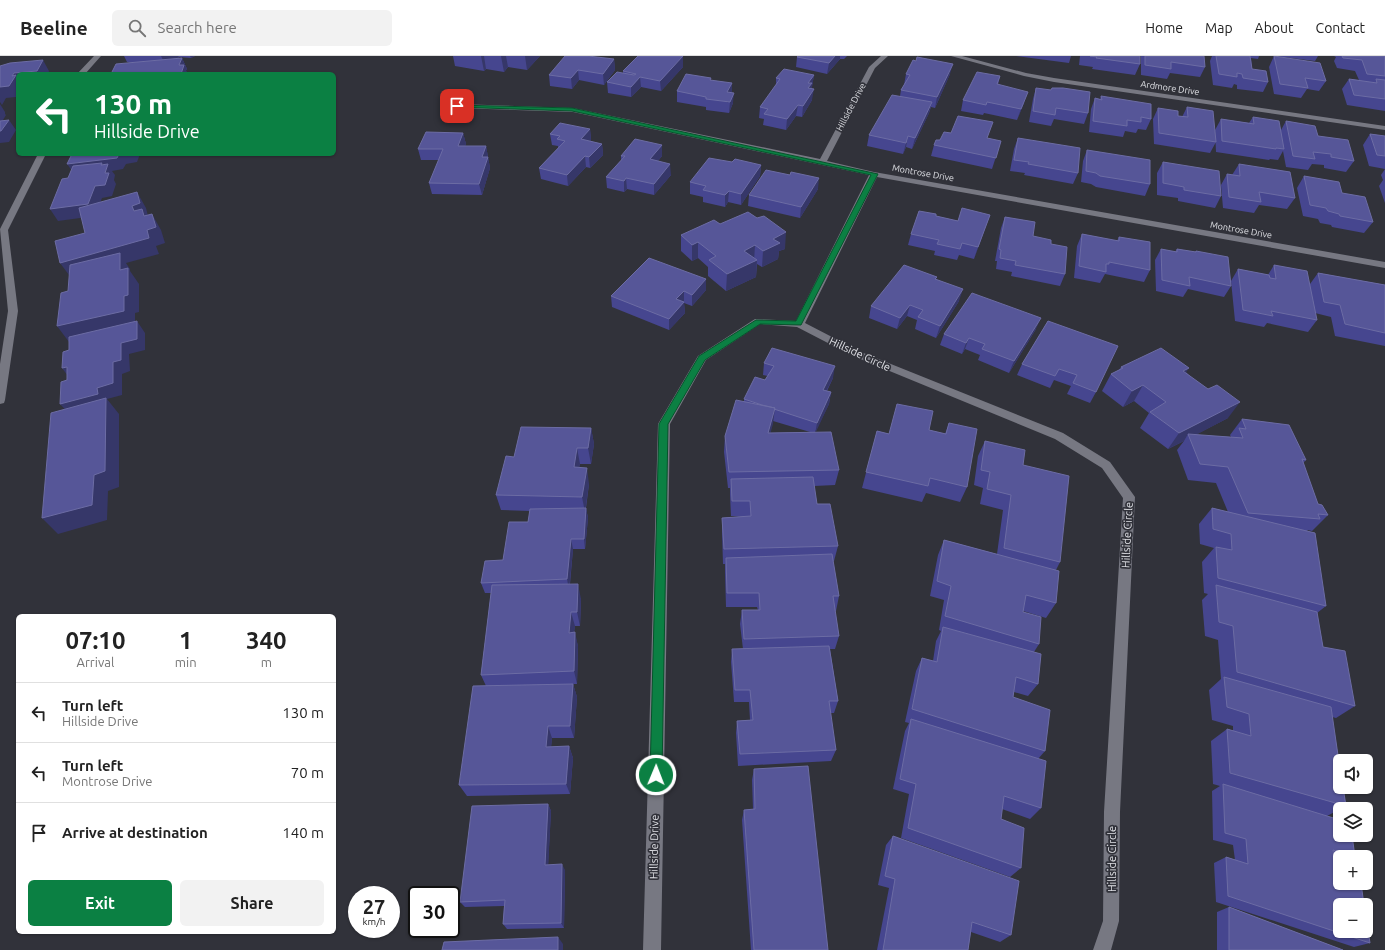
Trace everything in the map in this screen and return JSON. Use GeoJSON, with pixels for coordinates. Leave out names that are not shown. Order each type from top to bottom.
{"type":"FeatureCollection","features":[{"type":"Feature","properties":{"kind":"street"},"geometry":{"type":"LineString","coordinates":[[83,72],[98,56]]}},
{"type":"Feature","properties":{"kind":"street","name":"Hillside Drive"},"geometry":{"type":"LineString","coordinates":[[822,162],[872,67],[885,56]]}},
{"type":"Feature","properties":{"kind":"street","name":"Ardmore Drive"},"geometry":{"type":"LineString","coordinates":[[954,56],[1026,75],[1054,80],[1385,128]]}},
{"type":"Feature","properties":{"kind":"street","name":"Montrose Drive"},"geometry":{"type":"LineString","coordinates":[[457,106],[572,110],[874,174],[1385,265]]}},
{"type":"Feature","properties":{"kind":"street"},"geometry":{"type":"LineString","coordinates":[[0,400],[13,311],[4,230],[41,156]]}},
{"type":"Feature","properties":{"kind":"street"},"geometry":{"type":"LineString","coordinates":[[799,324],[874,174]]}},
{"type":"Feature","properties":{"kind":"street","name":"Hillside Drive"},"geometry":{"type":"LineString","coordinates":[[652,950],[664,424],[702,358],[758,321],[799,324]]}},
{"type":"Feature","properties":{"kind":"street","name":"Hillside Circle"},"geometry":{"type":"LineString","coordinates":[[799,324],[857,354],[1059,436],[1106,465],[1129,497],[1112,812],[1111,921],[1102,950]]}},
{"type":"Feature","properties":{"kind":"building"},"geometry":{"type":"Polygon","coordinates":[[[565,56],[588,56],[614,59],[603,74],[578,70],[571,78],[549,75],[565,56]]]}},
{"type":"Feature","properties":{"kind":"building"},"geometry":{"type":"Polygon","coordinates":[[[638,56],[683,56],[660,81],[640,77],[631,87],[607,82],[617,72],[634,75],[636,74],[623,71],[638,56]]]}},
{"type":"Feature","properties":{"kind":"building"},"geometry":{"type":"Polygon","coordinates":[[[835,56],[829,63],[797,57],[835,56]]]}},
{"type":"Feature","properties":{"kind":"building"},"geometry":{"type":"Polygon","coordinates":[[[1090,56],[1140,56],[1140,64],[1096,58],[1097,57],[1090,56]]]}},
{"type":"Feature","properties":{"kind":"building"},"geometry":{"type":"Polygon","coordinates":[[[1145,56],[1204,56],[1205,67],[1171,62],[1171,69],[1145,65],[1145,56]]]}},
{"type":"Feature","properties":{"kind":"building"},"geometry":{"type":"Polygon","coordinates":[[[1216,56],[1250,56],[1252,69],[1266,71],[1268,82],[1243,78],[1242,74],[1237,73],[1237,77],[1219,74],[1216,56]]]}},
{"type":"Feature","properties":{"kind":"building"},"geometry":{"type":"Polygon","coordinates":[[[1274,56],[1320,63],[1326,81],[1305,78],[1308,88],[1280,84],[1274,56]]]}},
{"type":"Feature","properties":{"kind":"building"},"geometry":{"type":"Polygon","coordinates":[[[1342,56],[1385,56],[1385,76],[1367,74],[1362,60],[1343,58],[1342,56]]]}},
{"type":"Feature","properties":{"kind":"building"},"geometry":{"type":"Polygon","coordinates":[[[917,57],[953,64],[937,97],[901,90],[910,75],[906,74],[913,60],[916,61],[917,57]]]}},
{"type":"Feature","properties":{"kind":"building"},"geometry":{"type":"Polygon","coordinates":[[[182,58],[179,65],[184,65],[182,72],[112,72],[116,64],[182,58]]]}},
{"type":"Feature","properties":{"kind":"building"},"geometry":{"type":"Polygon","coordinates":[[[43,60],[37,71],[16,72],[12,76],[16,75],[9,86],[0,87],[0,66],[10,63],[43,60]]]}},
{"type":"Feature","properties":{"kind":"building"},"geometry":{"type":"Polygon","coordinates":[[[784,69],[814,75],[808,83],[812,83],[808,88],[814,89],[803,106],[798,105],[787,119],[764,114],[768,109],[760,107],[780,79],[776,78],[784,69]]]}},
{"type":"Feature","properties":{"kind":"building"},"geometry":{"type":"Polygon","coordinates":[[[977,72],[1000,76],[997,84],[1028,92],[1021,109],[987,102],[986,105],[963,100],[977,72]]]}},
{"type":"Feature","properties":{"kind":"building"},"geometry":{"type":"Polygon","coordinates":[[[686,74],[711,78],[710,80],[732,83],[727,92],[734,93],[730,102],[706,99],[706,97],[677,91],[686,74]]]}},
{"type":"Feature","properties":{"kind":"building"},"geometry":{"type":"Polygon","coordinates":[[[1349,79],[1377,83],[1376,79],[1385,80],[1385,99],[1354,95],[1349,79]]]}},
{"type":"Feature","properties":{"kind":"building"},"geometry":{"type":"Polygon","coordinates":[[[1036,88],[1051,90],[1052,88],[1063,88],[1090,92],[1088,113],[1056,108],[1055,115],[1033,111],[1036,88]]]}},
{"type":"Feature","properties":{"kind":"building"},"geometry":{"type":"Polygon","coordinates":[[[892,95],[932,102],[915,138],[908,136],[906,143],[869,135],[892,95]]]}},
{"type":"Feature","properties":{"kind":"building"},"geometry":{"type":"Polygon","coordinates":[[[1101,96],[1151,104],[1151,119],[1141,117],[1141,122],[1127,120],[1127,126],[1093,121],[1095,98],[1102,100],[1101,96]]]}},
{"type":"Feature","properties":{"kind":"building"},"geometry":{"type":"Polygon","coordinates":[[[1187,107],[1213,111],[1216,142],[1159,133],[1158,108],[1178,111],[1178,116],[1188,117],[1187,107]]]}},
{"type":"Feature","properties":{"kind":"building"},"geometry":{"type":"Polygon","coordinates":[[[958,116],[993,122],[987,138],[1001,141],[996,158],[934,145],[936,140],[940,140],[944,132],[951,133],[958,116]]]}},
{"type":"Feature","properties":{"kind":"building"},"geometry":{"type":"Polygon","coordinates":[[[1253,117],[1279,121],[1284,149],[1222,141],[1221,119],[1254,124],[1253,117]]]}},
{"type":"Feature","properties":{"kind":"building"},"geometry":{"type":"Polygon","coordinates":[[[9,120],[1,131],[0,131],[0,121],[9,120]]]}},
{"type":"Feature","properties":{"kind":"building"},"geometry":{"type":"Polygon","coordinates":[[[1286,121],[1315,126],[1318,136],[1348,140],[1354,161],[1331,157],[1331,154],[1313,152],[1315,159],[1293,156],[1286,121]]]}},
{"type":"Feature","properties":{"kind":"building"},"geometry":{"type":"Polygon","coordinates":[[[560,123],[590,129],[581,139],[602,144],[589,157],[585,156],[567,175],[539,168],[565,141],[557,139],[560,136],[550,134],[560,123]]]}},
{"type":"Feature","properties":{"kind":"building"},"geometry":{"type":"Polygon","coordinates":[[[426,132],[463,133],[458,146],[486,146],[482,157],[488,157],[479,184],[429,183],[443,149],[418,149],[426,132]]]}},
{"type":"Feature","properties":{"kind":"building"},"geometry":{"type":"Polygon","coordinates":[[[1370,134],[1385,136],[1385,156],[1377,155],[1370,134]]]}},
{"type":"Feature","properties":{"kind":"building"},"geometry":{"type":"Polygon","coordinates":[[[1018,138],[1080,148],[1078,173],[1014,160],[1018,138]]]}},
{"type":"Feature","properties":{"kind":"building"},"geometry":{"type":"Polygon","coordinates":[[[635,139],[662,145],[650,159],[670,164],[654,184],[626,178],[624,181],[606,177],[625,156],[621,156],[635,139]]]}},
{"type":"Feature","properties":{"kind":"building"},"geometry":{"type":"Polygon","coordinates":[[[1087,150],[1150,160],[1150,184],[1100,176],[1096,173],[1086,171],[1087,150]]]}},
{"type":"Feature","properties":{"kind":"building"},"geometry":{"type":"Polygon","coordinates":[[[71,156],[118,156],[117,158],[67,164],[71,156]]]}},
{"type":"Feature","properties":{"kind":"building"},"geometry":{"type":"Polygon","coordinates":[[[709,158],[732,162],[735,159],[761,165],[741,194],[729,191],[725,195],[703,190],[706,186],[690,182],[709,158]]]}},
{"type":"Feature","properties":{"kind":"building"},"geometry":{"type":"Polygon","coordinates":[[[1163,162],[1219,171],[1221,196],[1184,190],[1184,187],[1163,183],[1163,162]]]}},
{"type":"Feature","properties":{"kind":"building"},"geometry":{"type":"Polygon","coordinates":[[[102,163],[101,165],[108,164],[105,173],[109,173],[105,185],[95,186],[88,204],[50,209],[62,179],[68,178],[73,166],[102,163]]]}},
{"type":"Feature","properties":{"kind":"building"},"geometry":{"type":"Polygon","coordinates":[[[1239,164],[1290,172],[1295,198],[1259,192],[1261,202],[1229,197],[1227,174],[1240,176],[1239,164]]]}},
{"type":"Feature","properties":{"kind":"building"},"geometry":{"type":"Polygon","coordinates":[[[766,170],[790,175],[791,172],[819,178],[801,207],[749,195],[766,170]]]}},
{"type":"Feature","properties":{"kind":"building"},"geometry":{"type":"Polygon","coordinates":[[[1304,176],[1339,182],[1342,193],[1365,197],[1373,222],[1340,216],[1339,214],[1328,211],[1326,208],[1310,205],[1304,176]]]}},
{"type":"Feature","properties":{"kind":"building"},"geometry":{"type":"Polygon","coordinates":[[[137,192],[140,203],[132,206],[134,211],[142,209],[144,216],[152,214],[156,227],[147,230],[149,238],[60,263],[55,241],[85,233],[79,208],[137,192]]]}},
{"type":"Feature","properties":{"kind":"building"},"geometry":{"type":"Polygon","coordinates":[[[962,208],[990,215],[978,247],[962,243],[960,249],[937,244],[939,240],[911,234],[919,211],[936,214],[936,216],[958,221],[962,208]]]}},
{"type":"Feature","properties":{"kind":"building"},"geometry":{"type":"Polygon","coordinates":[[[748,212],[757,218],[764,216],[786,232],[773,239],[780,243],[763,251],[755,245],[744,251],[757,260],[727,274],[709,260],[716,256],[698,242],[692,245],[681,235],[714,220],[720,224],[748,212]]]}},
{"type":"Feature","properties":{"kind":"building"},"geometry":{"type":"Polygon","coordinates":[[[1005,217],[1035,222],[1033,236],[1051,240],[1051,244],[1067,247],[1065,274],[1015,265],[1016,261],[1000,258],[1001,250],[999,249],[1005,217]]]}},
{"type":"Feature","properties":{"kind":"building"},"geometry":{"type":"Polygon","coordinates":[[[1082,234],[1119,241],[1119,237],[1150,242],[1150,270],[1109,262],[1109,264],[1106,264],[1106,272],[1079,266],[1082,234]]]}},
{"type":"Feature","properties":{"kind":"building"},"geometry":{"type":"Polygon","coordinates":[[[1161,249],[1177,252],[1177,249],[1196,251],[1228,257],[1231,286],[1189,277],[1190,286],[1162,280],[1161,249]]]}},
{"type":"Feature","properties":{"kind":"building"},"geometry":{"type":"Polygon","coordinates":[[[120,253],[120,270],[128,268],[128,295],[124,296],[124,311],[57,326],[61,293],[68,291],[70,265],[120,253]]]}},
{"type":"Feature","properties":{"kind":"building"},"geometry":{"type":"Polygon","coordinates":[[[649,258],[706,279],[692,295],[684,291],[676,299],[684,302],[669,319],[611,296],[649,258]]]}},
{"type":"Feature","properties":{"kind":"building"},"geometry":{"type":"Polygon","coordinates":[[[904,265],[937,277],[935,279],[963,289],[940,326],[918,317],[923,310],[910,305],[900,318],[871,306],[904,265]]]}},
{"type":"Feature","properties":{"kind":"building"},"geometry":{"type":"Polygon","coordinates":[[[1274,265],[1307,271],[1317,320],[1271,311],[1273,316],[1243,310],[1238,269],[1269,275],[1270,278],[1276,279],[1274,265]]]}},
{"type":"Feature","properties":{"kind":"building"},"geometry":{"type":"Polygon","coordinates":[[[1318,273],[1385,285],[1385,333],[1345,324],[1340,305],[1324,302],[1318,273]]]}},
{"type":"Feature","properties":{"kind":"building"},"geometry":{"type":"Polygon","coordinates":[[[972,293],[1041,318],[1014,361],[982,349],[985,344],[969,338],[966,343],[944,334],[972,293]]]}},
{"type":"Feature","properties":{"kind":"building"},"geometry":{"type":"Polygon","coordinates":[[[137,321],[137,339],[121,343],[121,360],[113,362],[113,383],[97,388],[98,394],[60,404],[61,382],[67,380],[67,367],[62,368],[63,352],[69,350],[69,337],[137,321]]]}},
{"type":"Feature","properties":{"kind":"building"},"geometry":{"type":"Polygon","coordinates":[[[1048,321],[1118,346],[1096,392],[1073,383],[1077,375],[1059,369],[1055,376],[1022,364],[1048,321]]]}},
{"type":"Feature","properties":{"kind":"building"},"geometry":{"type":"Polygon","coordinates":[[[772,348],[835,366],[823,390],[831,392],[817,423],[744,399],[755,377],[765,380],[774,366],[764,363],[772,348]]]}},
{"type":"Feature","properties":{"kind":"building"},"geometry":{"type":"Polygon","coordinates":[[[1161,348],[1189,368],[1183,371],[1208,389],[1217,385],[1240,402],[1179,433],[1150,412],[1166,402],[1143,385],[1132,391],[1111,374],[1123,368],[1121,367],[1161,348]]]}},
{"type":"Feature","properties":{"kind":"building"},"geometry":{"type":"Polygon","coordinates":[[[106,398],[105,471],[94,475],[92,505],[42,518],[51,413],[106,398]]]}},
{"type":"Feature","properties":{"kind":"building"},"geometry":{"type":"Polygon","coordinates":[[[736,400],[775,408],[768,433],[831,432],[839,470],[729,472],[725,436],[736,400]]]}},
{"type":"Feature","properties":{"kind":"building"},"geometry":{"type":"Polygon","coordinates":[[[897,404],[933,411],[929,430],[946,434],[949,423],[977,429],[967,487],[930,478],[928,486],[866,472],[877,431],[889,434],[897,404]]]}},
{"type":"Feature","properties":{"kind":"building"},"geometry":{"type":"Polygon","coordinates":[[[1242,419],[1289,425],[1306,460],[1302,459],[1318,504],[1322,505],[1328,515],[1318,514],[1320,519],[1248,513],[1228,467],[1200,464],[1188,434],[1243,438],[1239,428],[1246,429],[1242,419]]]}},
{"type":"Feature","properties":{"kind":"building"},"geometry":{"type":"Polygon","coordinates":[[[521,427],[591,428],[588,448],[577,448],[574,467],[587,468],[582,497],[496,495],[506,456],[514,457],[521,427]]]}},
{"type":"Feature","properties":{"kind":"building"},"geometry":{"type":"Polygon","coordinates":[[[985,441],[1025,450],[1023,465],[1069,476],[1060,562],[1004,548],[1011,495],[987,489],[990,472],[981,470],[985,441]]]}},
{"type":"Feature","properties":{"kind":"building"},"geometry":{"type":"Polygon","coordinates":[[[813,477],[817,504],[830,504],[838,546],[724,549],[722,518],[751,516],[750,501],[732,501],[731,479],[813,477]]]}},
{"type":"Feature","properties":{"kind":"building"},"geometry":{"type":"Polygon","coordinates":[[[586,508],[584,539],[571,539],[567,579],[481,583],[485,561],[503,560],[509,522],[528,522],[530,509],[586,508]]]}},
{"type":"Feature","properties":{"kind":"building"},"geometry":{"type":"Polygon","coordinates":[[[1212,508],[1315,533],[1326,606],[1218,578],[1216,547],[1232,550],[1231,534],[1213,529],[1212,508]]]}},
{"type":"Feature","properties":{"kind":"building"},"geometry":{"type":"Polygon","coordinates":[[[944,540],[1059,571],[1056,603],[1026,595],[1023,612],[1041,617],[1039,644],[945,616],[951,586],[937,581],[944,540]]]}},
{"type":"Feature","properties":{"kind":"building"},"geometry":{"type":"Polygon","coordinates":[[[832,554],[839,596],[833,596],[839,636],[744,639],[742,610],[760,610],[759,593],[727,593],[726,558],[832,554]]]}},
{"type":"Feature","properties":{"kind":"building"},"geometry":{"type":"Polygon","coordinates":[[[578,584],[577,612],[571,612],[569,633],[575,632],[574,671],[481,675],[492,585],[578,584]]]}},
{"type":"Feature","properties":{"kind":"building"},"geometry":{"type":"Polygon","coordinates":[[[1216,585],[1317,612],[1323,647],[1345,651],[1355,706],[1237,672],[1233,626],[1219,622],[1216,585]]]}},
{"type":"Feature","properties":{"kind":"building"},"geometry":{"type":"Polygon","coordinates":[[[943,627],[1041,654],[1038,684],[1016,677],[1013,697],[1050,710],[1045,751],[912,709],[922,658],[937,662],[943,627]]]}},
{"type":"Feature","properties":{"kind":"building"},"geometry":{"type":"Polygon","coordinates":[[[829,646],[838,701],[829,701],[836,750],[740,754],[737,721],[753,720],[750,690],[735,690],[732,649],[829,646]]]}},
{"type":"Feature","properties":{"kind":"building"},"geometry":{"type":"Polygon","coordinates":[[[1224,677],[1331,707],[1338,754],[1333,754],[1333,794],[1344,794],[1345,802],[1333,802],[1230,773],[1227,729],[1251,736],[1249,714],[1227,707],[1224,677]]]}},
{"type":"Feature","properties":{"kind":"building"},"geometry":{"type":"Polygon","coordinates":[[[573,684],[570,726],[548,726],[546,747],[569,746],[566,784],[459,785],[473,686],[573,684]]]}},
{"type":"Feature","properties":{"kind":"building"},"geometry":{"type":"Polygon","coordinates":[[[911,719],[1046,761],[1041,808],[1004,796],[1001,819],[1024,828],[1021,868],[908,828],[916,784],[900,779],[911,719]]]}},
{"type":"Feature","properties":{"kind":"building"},"geometry":{"type":"Polygon","coordinates":[[[808,766],[828,950],[754,950],[744,810],[755,809],[754,769],[808,766]]]}},
{"type":"Feature","properties":{"kind":"building"},"geometry":{"type":"Polygon","coordinates":[[[1223,784],[1333,818],[1333,842],[1353,842],[1354,850],[1333,850],[1333,890],[1362,890],[1363,898],[1333,898],[1333,931],[1228,896],[1226,857],[1248,864],[1246,839],[1225,833],[1223,784]]]}},
{"type":"Feature","properties":{"kind":"building"},"geometry":{"type":"Polygon","coordinates":[[[548,804],[545,865],[562,864],[561,923],[503,924],[505,900],[460,902],[472,806],[548,804]]]}},
{"type":"Feature","properties":{"kind":"building"},"geometry":{"type":"Polygon","coordinates":[[[893,836],[1019,881],[1011,935],[972,922],[968,950],[883,950],[895,879],[885,876],[893,836]]]}},
{"type":"Feature","properties":{"kind":"building"},"geometry":{"type":"Polygon","coordinates":[[[1229,907],[1343,950],[1229,950],[1229,907]]]}},
{"type":"Feature","properties":{"kind":"building"},"geometry":{"type":"Polygon","coordinates":[[[558,937],[558,950],[442,950],[444,942],[558,937]]]}},
{"type":"Feature","properties":{"kind":"building"},"geometry":{"type":"Polygon","coordinates":[[[1355,938],[1369,938],[1370,943],[1355,938]]]}},
{"type":"Feature","properties":{"kind":"route"},"geometry":{"type":"LineString","coordinates":[[457,106],[572,110],[874,174],[799,324],[758,321],[702,358],[664,424],[656,775]]}}]}
